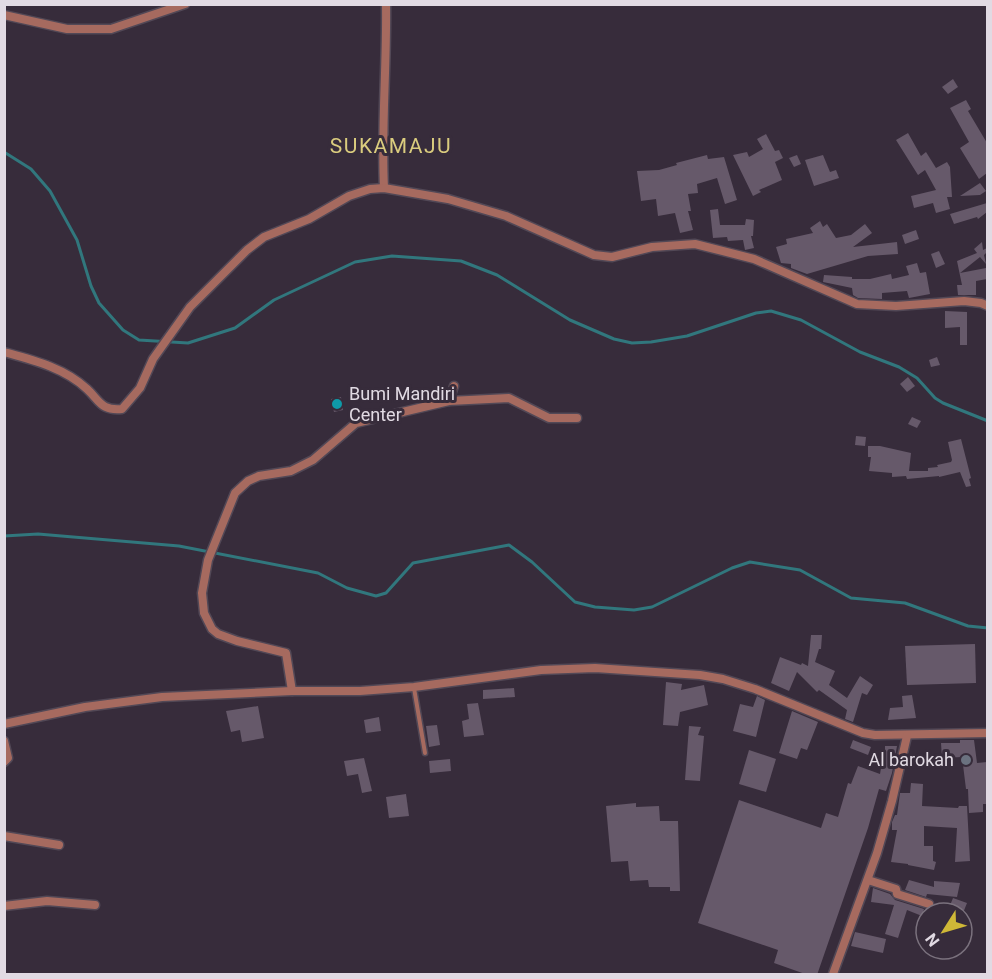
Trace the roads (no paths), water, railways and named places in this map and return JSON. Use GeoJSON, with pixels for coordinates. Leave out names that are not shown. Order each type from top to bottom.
{"type":"FeatureCollection","features":[{"type":"Feature","properties":{"kind":"street"},"geometry":{"type":"LineString","coordinates":[[4,15],[67,29],[111,29],[185,4]]}},
{"type":"Feature","properties":{"kind":"street"},"geometry":{"type":"LineString","coordinates":[[384,188],[382,142],[387,60],[386,4]]}},
{"type":"Feature","properties":{"kind":"street"},"geometry":{"type":"LineString","coordinates":[[4,352],[36,360],[68,375],[87,389],[100,404],[112,410],[122,409],[140,388],[153,359],[190,307],[247,250],[264,237],[309,219],[349,196],[370,189],[384,188],[448,199],[506,216],[594,255],[612,257],[652,247],[701,245],[754,259],[857,304],[896,306],[964,301],[987,306]]}},
{"type":"Feature","properties":{"kind":"street"},"geometry":{"type":"LineString","coordinates":[[449,401],[454,386]]}},
{"type":"Feature","properties":{"kind":"street"},"geometry":{"type":"LineString","coordinates":[[292,691],[286,653],[218,634],[212,629],[204,613],[202,593],[208,560],[235,493],[243,485],[259,476],[291,471],[313,460],[356,423],[449,401],[509,398],[549,418],[577,418]]}},
{"type":"Feature","properties":{"kind":"street"},"geometry":{"type":"LineString","coordinates":[[4,724],[85,707],[151,698],[292,691],[338,692],[414,687],[564,668],[595,668],[700,675],[723,679],[755,689],[863,733],[875,735],[987,733]]}},
{"type":"Feature","properties":{"kind":"street"},"geometry":{"type":"LineString","coordinates":[[833,975],[868,880],[892,801],[907,736]]}},
{"type":"Feature","properties":{"kind":"street"},"geometry":{"type":"LineString","coordinates":[[4,741],[8,758],[4,762]]}},
{"type":"Feature","properties":{"kind":"street"},"geometry":{"type":"LineString","coordinates":[[4,836],[59,845]]}},
{"type":"Feature","properties":{"kind":"street"},"geometry":{"type":"LineString","coordinates":[[868,880],[896,889],[897,894],[919,901]]}},
{"type":"Feature","properties":{"kind":"street"},"geometry":{"type":"LineString","coordinates":[[4,906],[47,901],[95,905]]}},
{"type":"Feature","properties":{"kind":"lane"},"geometry":{"type":"LineString","coordinates":[[414,687],[425,753]]}},
{"type":"Feature","properties":{"kind":"waterway"},"geometry":{"type":"LineString","coordinates":[[4,152],[31,169],[50,191],[77,240],[91,286],[99,303],[123,330],[139,340],[188,343],[235,328],[274,300],[355,262],[392,256],[461,261],[497,275],[570,320],[614,339],[632,343],[687,336],[756,313],[771,311],[801,320],[860,352],[899,367],[917,378],[935,398],[943,403],[988,421]]}},
{"type":"Feature","properties":{"kind":"waterway"},"geometry":{"type":"LineString","coordinates":[[4,536],[38,534],[179,546],[318,573],[347,588],[376,596],[386,593],[413,563],[509,545],[532,562],[575,602],[595,607],[634,610],[652,607],[732,568],[750,562],[800,570],[851,598],[905,603],[968,626],[988,628]]}},
{"type":"Feature","properties":{"kind":"place","name":"Bumi Mandiri Center"},"geometry":{"type":"Point","coordinates":[337,404]}},
{"type":"Feature","properties":{"kind":"place","name":"Al barokah"},"geometry":{"type":"Point","coordinates":[966,760]}},
{"type":"Feature","properties":{"kind":"district","name":"SUKAMAJU"},"geometry":{"type":"Point","coordinates":[391,146]}}]}
